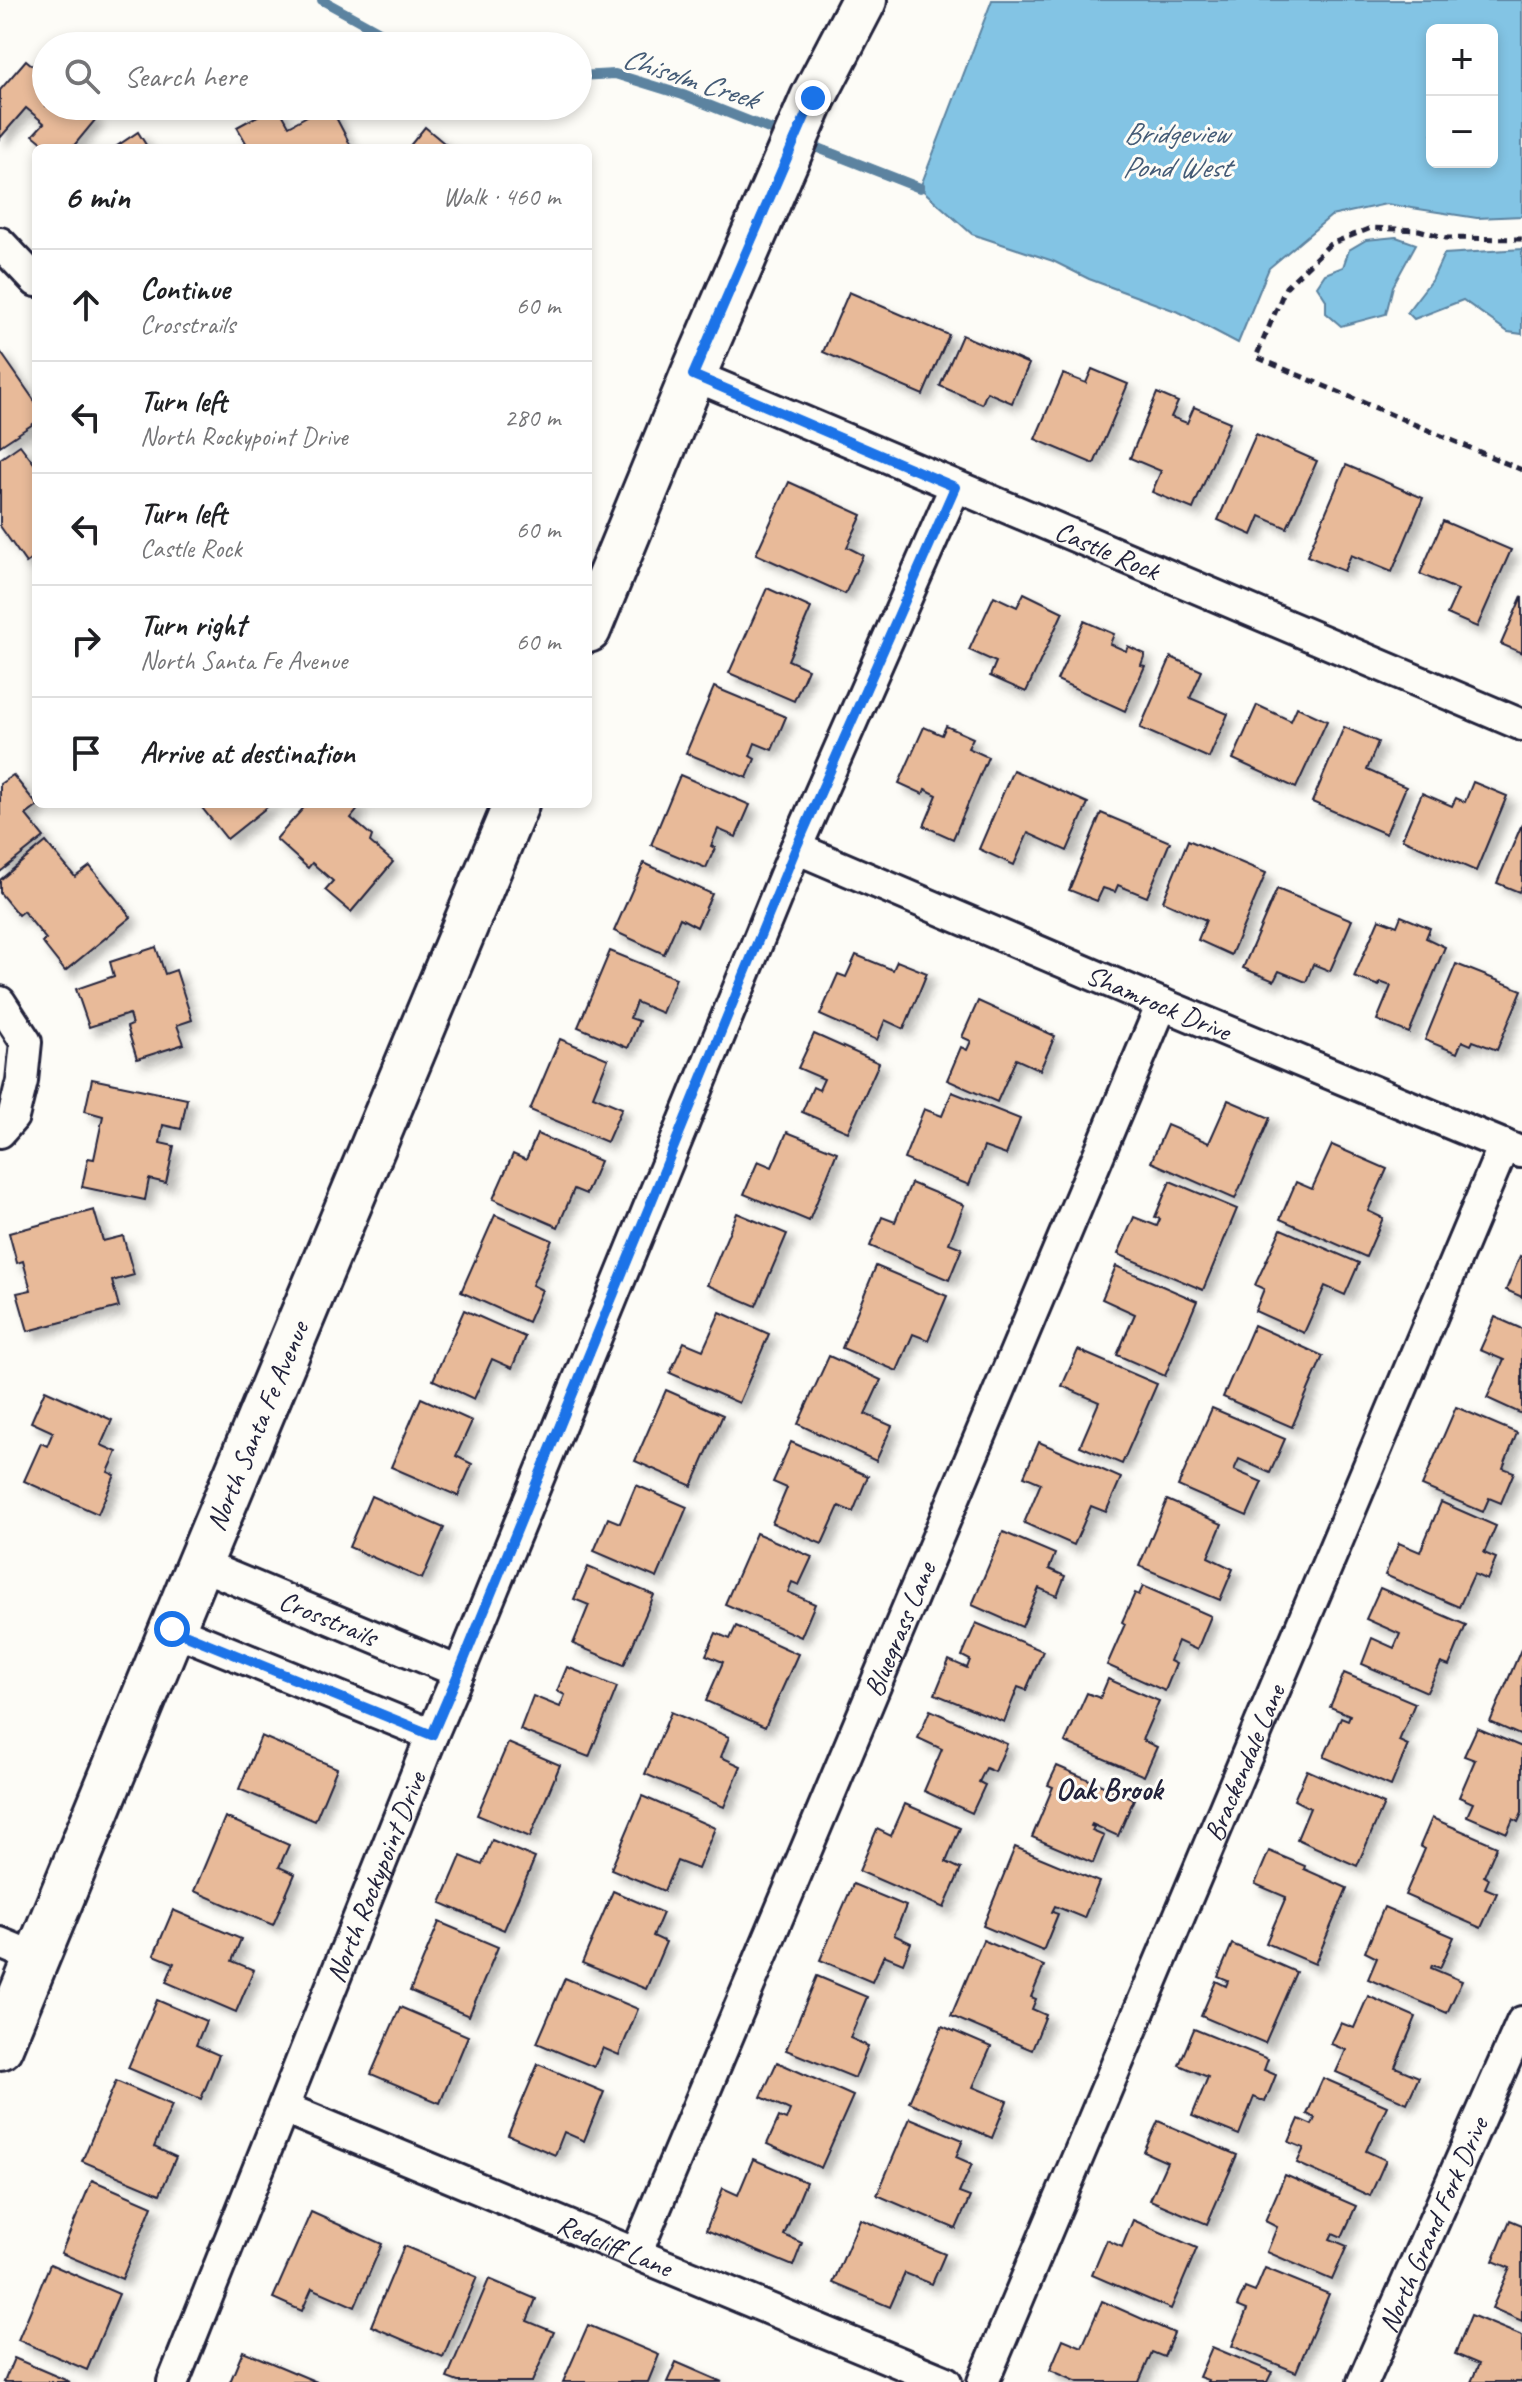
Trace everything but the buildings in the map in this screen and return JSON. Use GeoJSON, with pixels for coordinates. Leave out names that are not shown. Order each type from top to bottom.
{"type":"FeatureCollection","features":[{"type":"Feature","properties":{"kind":"main road"},"geometry":{"type":"LineString","coordinates":[[813,98],[842,0]]}},
{"type":"Feature","properties":{"kind":"main road"},"geometry":{"type":"LineString","coordinates":[[592,620],[693,375],[813,98],[864,0]]}},
{"type":"Feature","properties":{"kind":"main road","name":"North Santa Fe Avenue"},"geometry":{"type":"LineString","coordinates":[[4,2025],[18,1951],[172,1629],[514,808]]}},
{"type":"Feature","properties":{"kind":"street"},"geometry":{"type":"LineString","coordinates":[[0,243],[32,277]]}},
{"type":"Feature","properties":{"kind":"street","name":"Castle Rock"},"geometry":{"type":"LineString","coordinates":[[693,375],[1522,725]]}},
{"type":"Feature","properties":{"kind":"street","name":"North Rockypoint Drive"},"geometry":{"type":"LineString","coordinates":[[173,2382],[432,1735],[796,848],[955,487]]}},
{"type":"Feature","properties":{"kind":"street","name":"Shamrock Drive"},"geometry":{"type":"LineString","coordinates":[[796,848],[1513,1149]]}},
{"type":"Feature","properties":{"kind":"street"},"geometry":{"type":"LineString","coordinates":[[0,1002],[26,1042],[22,1081],[13,1117],[0,1132]]}},
{"type":"Feature","properties":{"kind":"street","name":"Bluegrass Lane"},"geometry":{"type":"LineString","coordinates":[[636,2254],[1162,1004]]}},
{"type":"Feature","properties":{"kind":"street","name":"Brackendale Lane"},"geometry":{"type":"LineString","coordinates":[[983,2382],[1513,1149]]}},
{"type":"Feature","properties":{"kind":"street","name":"Crosstrails"},"geometry":{"type":"LineString","coordinates":[[199,1564],[459,1672]]}},
{"type":"Feature","properties":{"kind":"street"},"geometry":{"type":"LineString","coordinates":[[172,1629],[432,1735]]}},
{"type":"Feature","properties":{"kind":"street","name":"North Grand Fork Drive"},"geometry":{"type":"LineString","coordinates":[[1363,2382],[1518,2040]]}},
{"type":"Feature","properties":{"kind":"street","name":"Redcliff Lane"},"geometry":{"type":"LineString","coordinates":[[284,2108],[946,2382]]}},
{"type":"Feature","properties":{"kind":"path"},"geometry":{"type":"LineString","coordinates":[[1522,239],[1446,238],[1419,230],[1371,228],[1330,244],[1286,287],[1256,357],[1522,470]]}},
{"type":"Feature","properties":{"kind":"water","name":"Bridgeview Pond West"},"geometry":{"type":"Polygon","coordinates":[[[992,0],[1522,0],[1522,216],[1477,218],[1386,204],[1331,216],[1269,268],[1238,343],[1181,313],[1089,279],[1053,261],[972,234],[920,188],[992,0]]]}},
{"type":"Feature","properties":{"kind":"water"},"geometry":{"type":"Polygon","coordinates":[[[1396,237],[1416,244],[1393,286],[1386,314],[1341,326],[1326,313],[1326,300],[1317,286],[1325,274],[1343,267],[1349,250],[1366,240],[1396,237]]]}},
{"type":"Feature","properties":{"kind":"water"},"geometry":{"type":"Polygon","coordinates":[[[1522,249],[1522,334],[1508,332],[1463,300],[1414,319],[1407,312],[1433,278],[1444,254],[1522,249]]]}},
{"type":"Feature","properties":{"kind":"waterway","name":"Chisolm Creek"},"geometry":{"type":"LineString","coordinates":[[322,0],[380,32]]}},
{"type":"Feature","properties":{"kind":"waterway","name":"Chisolm Creek"},"geometry":{"type":"LineString","coordinates":[[592,75],[615,74],[683,95],[784,135]]}},
{"type":"Feature","properties":{"kind":"waterway","name":"Chisolm Creek"},"geometry":{"type":"LineString","coordinates":[[803,142],[920,188]]}},
{"type":"Feature","properties":{"kind":"district","name":"Oak Brook"},"geometry":{"type":"Point","coordinates":[1109,1789]}},
{"type":"Feature","properties":{"kind":"route"},"geometry":{"type":"LineString","coordinates":[[172,1629],[432,1735],[459,1672],[796,848],[955,487],[693,375],[813,98]]}}]}
